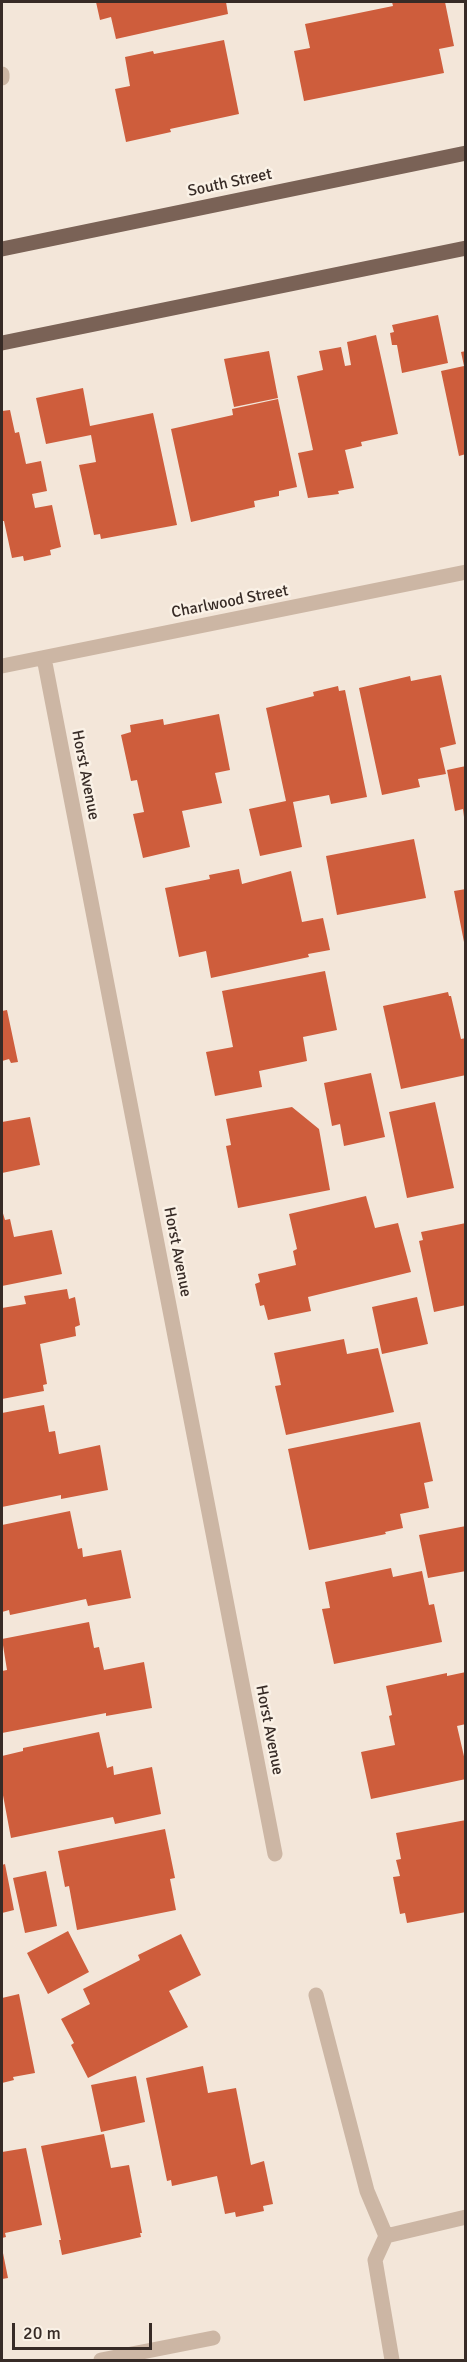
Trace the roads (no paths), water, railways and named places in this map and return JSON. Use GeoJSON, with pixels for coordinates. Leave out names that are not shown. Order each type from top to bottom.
{"type":"FeatureCollection","features":[{"type":"Feature","properties":{"kind":"main road","name":"South Street"},"geometry":{"type":"LineString","coordinates":[[2,249],[465,153]]}},
{"type":"Feature","properties":{"kind":"main road"},"geometry":{"type":"LineString","coordinates":[[2,343],[465,248]]}},
{"type":"Feature","properties":{"kind":"street","name":"Charlwood Street"},"geometry":{"type":"LineString","coordinates":[[2,666],[465,572]]}},
{"type":"Feature","properties":{"kind":"street","name":"Horst Avenue"},"geometry":{"type":"LineString","coordinates":[[44,658],[275,1854]]}},
{"type":"Feature","properties":{"kind":"street"},"geometry":{"type":"LineString","coordinates":[[316,1995],[367,2191],[386,2236],[375,2260],[392,2361]]}},
{"type":"Feature","properties":{"kind":"street"},"geometry":{"type":"LineString","coordinates":[[386,2236],[465,2217]]}},
{"type":"Feature","properties":{"kind":"street"},"geometry":{"type":"LineString","coordinates":[[101,2361],[213,2338]]}}]}
